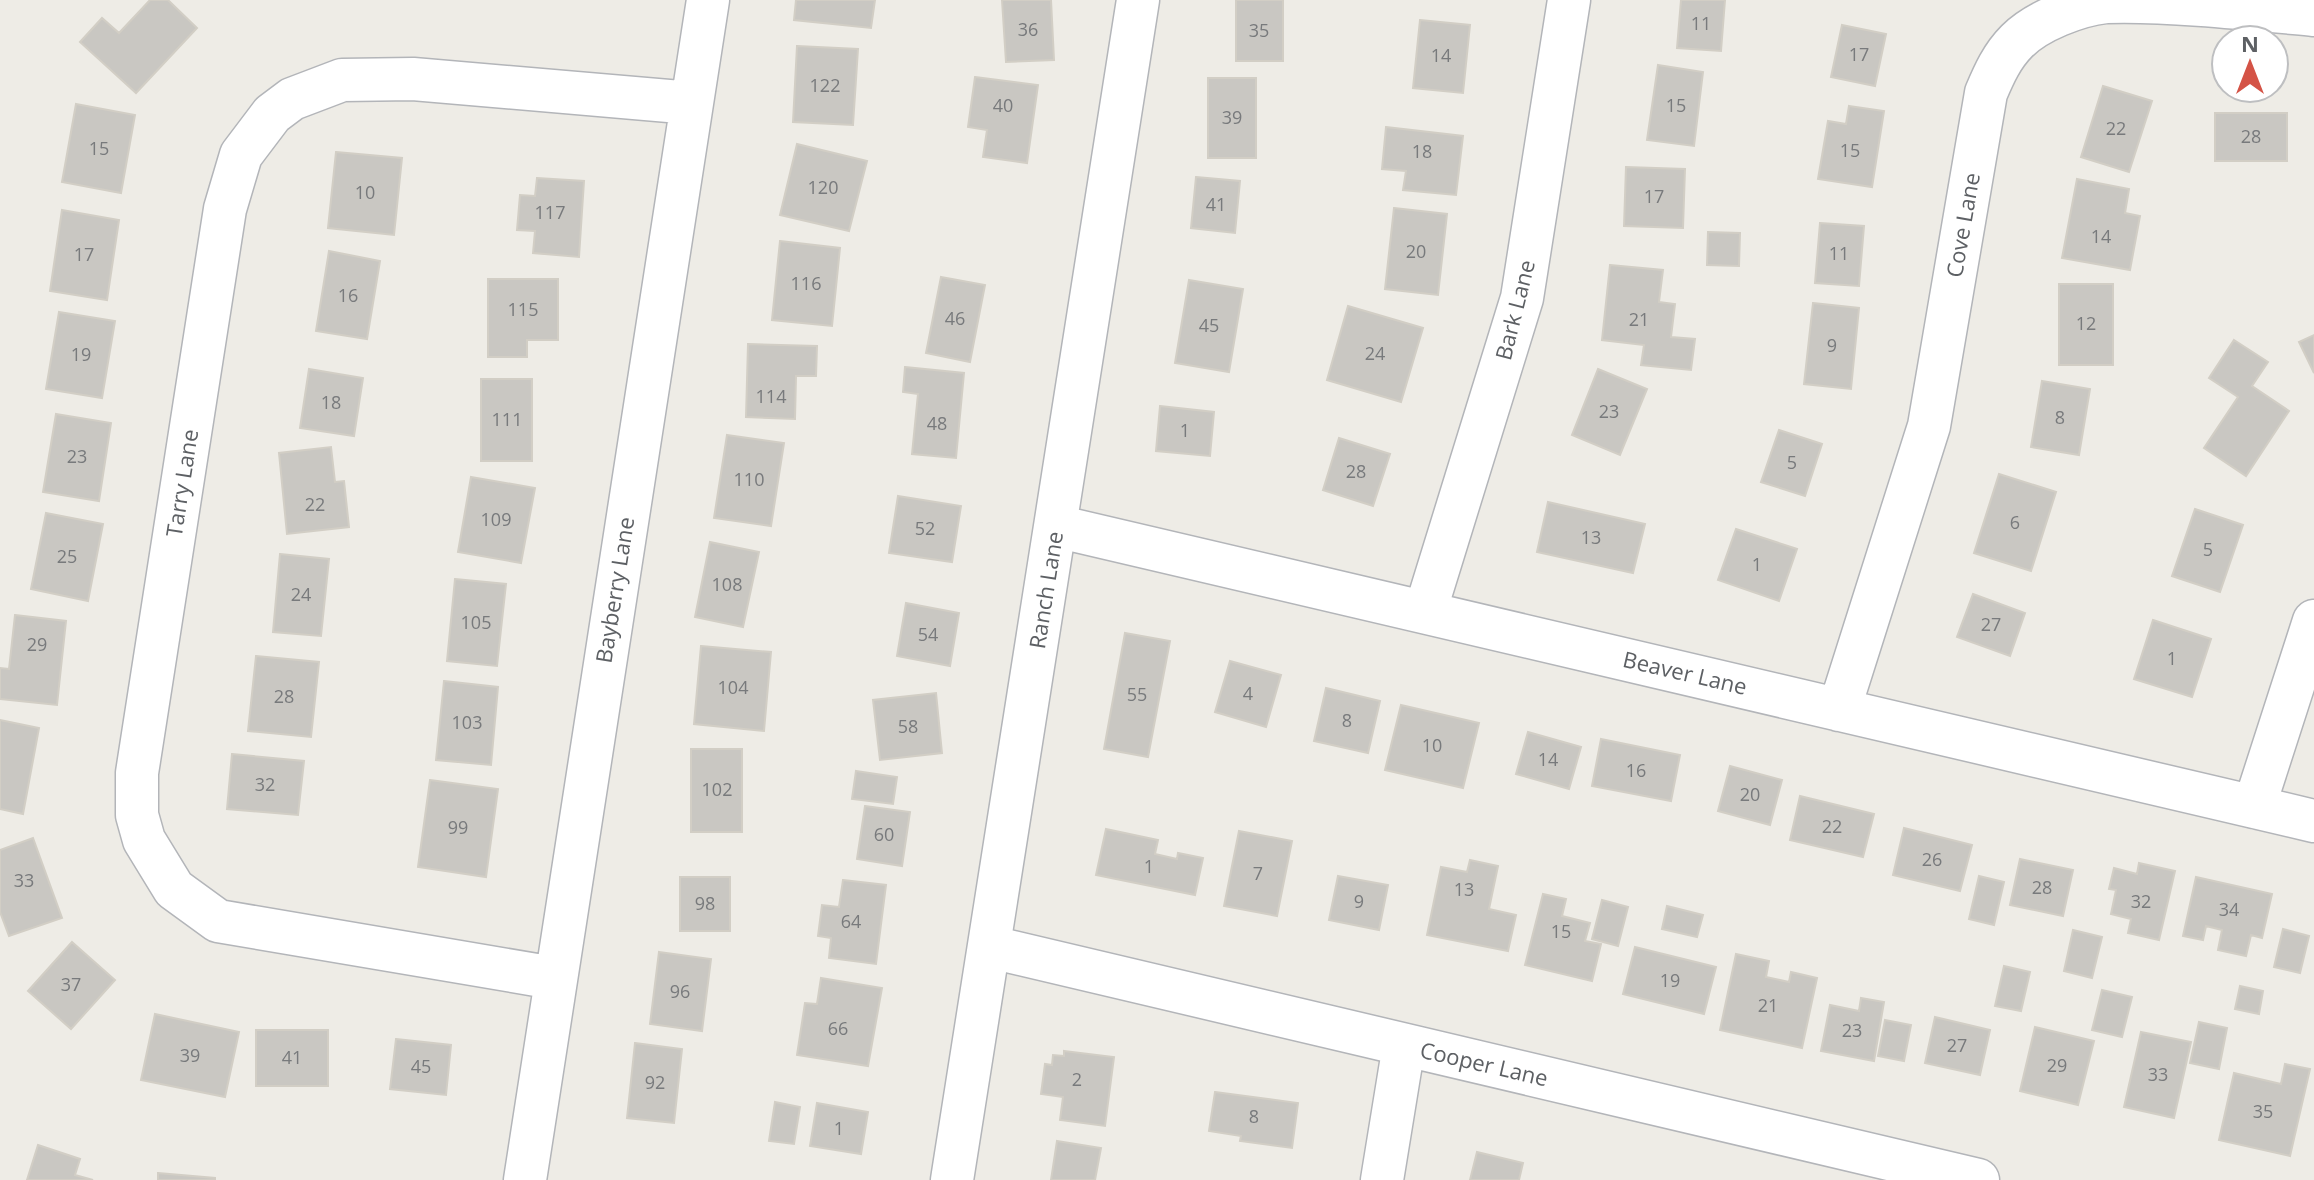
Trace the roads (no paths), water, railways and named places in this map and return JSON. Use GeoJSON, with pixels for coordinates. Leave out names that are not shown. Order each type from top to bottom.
{"type":"FeatureCollection","features":[{"type":"Feature","properties":{"kind":"street","name":"Bayberry Lane"},"geometry":{"type":"LineString","coordinates":[[525,1180],[708,0]]}},
{"type":"Feature","properties":{"kind":"street","name":"Ranch Lane"},"geometry":{"type":"LineString","coordinates":[[952,1180],[1138,0]]}},
{"type":"Feature","properties":{"kind":"street","name":"Bark Lane"},"geometry":{"type":"LineString","coordinates":[[1425,612],[1522,298],[1569,0]]}},
{"type":"Feature","properties":{"kind":"street","name":"Cove Lane"},"geometry":{"type":"LineString","coordinates":[[1839,710],[1929,426],[1986,93],[2001,59],[2018,39],[2059,14],[2105,2],[2168,2],[2314,15]]}},
{"type":"Feature","properties":{"kind":"street","name":"Tarry Lane"},"geometry":{"type":"LineString","coordinates":[[554,978],[218,921],[174,889],[144,840],[137,815],[137,773],[225,209],[241,155],[272,114],[292,99],[342,80],[413,79],[692,103]]}},
{"type":"Feature","properties":{"kind":"street","name":"Beaver Lane"},"geometry":{"type":"LineString","coordinates":[[1056,526],[2314,821]]}},
{"type":"Feature","properties":{"kind":"street"},"geometry":{"type":"LineString","coordinates":[[2254,807],[2314,621]]}},
{"type":"Feature","properties":{"kind":"street","name":"Cooper Lane"},"geometry":{"type":"LineString","coordinates":[[991,947],[1978,1180]]}},
{"type":"Feature","properties":{"kind":"street"},"geometry":{"type":"LineString","coordinates":[[1382,1180],[1404,1045]]}}]}
